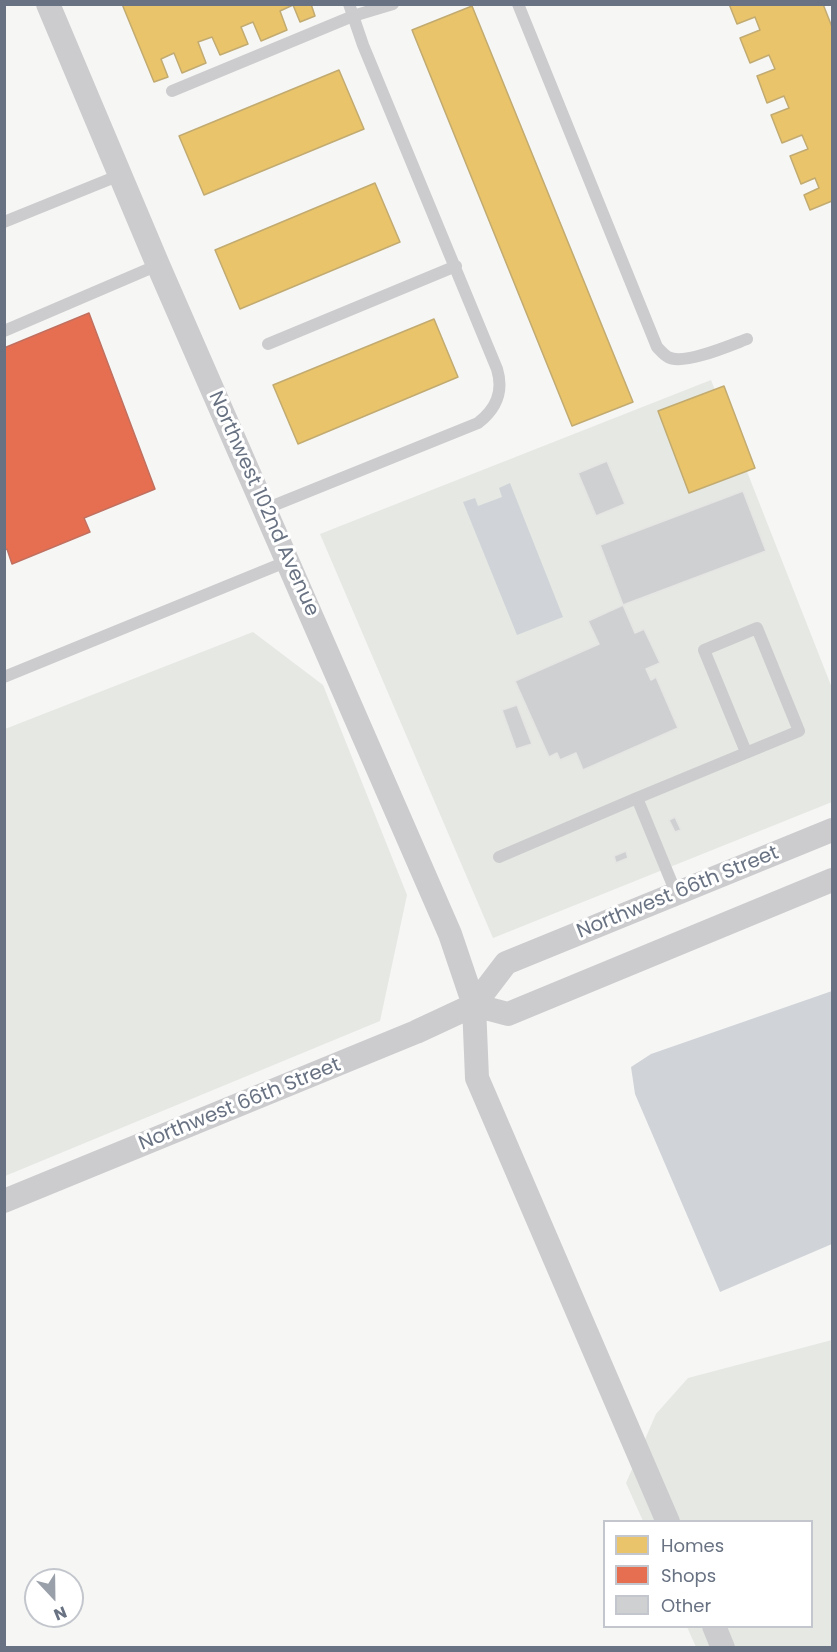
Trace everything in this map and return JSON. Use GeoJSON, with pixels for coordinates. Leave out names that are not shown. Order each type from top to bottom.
{"type":"FeatureCollection","features":[{"type":"Feature","properties":{"kind":"street","name":"Northwest 102nd Avenue"},"geometry":{"type":"LineString","coordinates":[[48,4],[158,265],[450,934],[474,1005],[477,1078],[668,1520]]}},
{"type":"Feature","properties":{"kind":"street","name":"Northwest 66th Street"},"geometry":{"type":"LineString","coordinates":[[4,1201],[416,1032],[474,1005],[506,963],[832,830]]}},
{"type":"Feature","properties":{"kind":"street"},"geometry":{"type":"LineString","coordinates":[[474,1005],[508,1014],[832,880]]}},
{"type":"Feature","properties":{"kind":"street"},"geometry":{"type":"LineString","coordinates":[[715,1628],[723,1647]]}},
{"type":"Feature","properties":{"kind":"lane"},"geometry":{"type":"LineString","coordinates":[[172,91],[351,10],[393,4]]}},
{"type":"Feature","properties":{"kind":"lane"},"geometry":{"type":"LineString","coordinates":[[518,4],[657,347],[669,358],[682,359],[706,354],[747,339]]}},
{"type":"Feature","properties":{"kind":"lane"},"geometry":{"type":"LineString","coordinates":[[265,509],[478,423],[491,412],[501,387],[500,378],[456,266],[363,45],[351,10]]}},
{"type":"Feature","properties":{"kind":"lane"},"geometry":{"type":"LineString","coordinates":[[4,222],[120,175]]}},
{"type":"Feature","properties":{"kind":"lane"},"geometry":{"type":"LineString","coordinates":[[4,331],[158,265]]}},
{"type":"Feature","properties":{"kind":"lane"},"geometry":{"type":"LineString","coordinates":[[268,344],[456,266]]}},
{"type":"Feature","properties":{"kind":"lane"},"geometry":{"type":"LineString","coordinates":[[4,677],[288,561]]}},
{"type":"Feature","properties":{"kind":"lane"},"geometry":{"type":"LineString","coordinates":[[499,857],[637,798],[746,753],[799,730],[757,628],[704,650],[746,753]]}},
{"type":"Feature","properties":{"kind":"lane"},"geometry":{"type":"LineString","coordinates":[[637,798],[676,893]]}},
{"type":"Feature","properties":{"kind":"shaded area"},"geometry":{"type":"Polygon","coordinates":[[[711,380],[832,688],[832,802],[493,938],[320,534],[711,380]]]}},
{"type":"Feature","properties":{"kind":"shaded area"},"geometry":{"type":"Polygon","coordinates":[[[510,483],[563,617],[517,635],[463,502],[475,498],[478,506],[502,497],[499,488],[510,483]]]}},
{"type":"Feature","properties":{"kind":"shaded area"},"geometry":{"type":"Polygon","coordinates":[[[253,632],[323,685],[407,895],[380,1021],[5,1176],[5,729],[253,632]]]}},
{"type":"Feature","properties":{"kind":"shaded area"},"geometry":{"type":"Polygon","coordinates":[[[832,991],[832,1244],[720,1292],[635,1094],[631,1067],[651,1054],[832,991]]]}},
{"type":"Feature","properties":{"kind":"shaded area"},"geometry":{"type":"Polygon","coordinates":[[[832,1340],[832,1647],[696,1647],[687,1628],[813,1628],[813,1520],[643,1520],[626,1483],[656,1414],[688,1378],[832,1340]]]}},
{"type":"Feature","properties":{"kind":"building: Homes"},"geometry":{"type":"Polygon","coordinates":[[[122,4],[311,4],[315,16],[300,22],[293,5],[280,11],[287,30],[261,41],[253,22],[241,27],[248,44],[220,55],[212,37],[198,42],[206,63],[182,73],[174,53],[161,59],[168,77],[154,82],[122,4]]]}},
{"type":"Feature","properties":{"kind":"building: Homes"},"geometry":{"type":"Polygon","coordinates":[[[729,4],[823,4],[832,27],[832,201],[810,210],[804,195],[819,188],[815,178],[801,184],[790,156],[808,149],[802,135],[782,143],[771,115],[789,108],[784,96],[767,103],[757,76],[775,69],[769,55],[750,63],[740,38],[760,30],[755,17],[737,24],[729,4]]]}},
{"type":"Feature","properties":{"kind":"building: Homes"},"geometry":{"type":"Polygon","coordinates":[[[472,6],[633,402],[572,426],[412,30],[472,6]]]}},
{"type":"Feature","properties":{"kind":"building: Homes"},"geometry":{"type":"Polygon","coordinates":[[[339,70],[364,129],[204,195],[179,136],[339,70]]]}},
{"type":"Feature","properties":{"kind":"building: Homes"},"geometry":{"type":"Polygon","coordinates":[[[375,183],[400,242],[240,309],[215,250],[375,183]]]}},
{"type":"Feature","properties":{"kind":"building: Homes"},"geometry":{"type":"Polygon","coordinates":[[[434,319],[458,377],[298,444],[273,385],[434,319]]]}},
{"type":"Feature","properties":{"kind":"building: Homes"},"geometry":{"type":"Polygon","coordinates":[[[724,386],[755,468],[689,493],[658,411],[724,386]]]}},
{"type":"Feature","properties":{"kind":"building: Shops"},"geometry":{"type":"Polygon","coordinates":[[[89,313],[155,489],[84,518],[90,532],[12,564],[7,549],[4,550],[4,348],[89,313]]]}},
{"type":"Feature","properties":{"kind":"building: Other"},"geometry":{"type":"Polygon","coordinates":[[[607,461],[625,504],[596,516],[578,473],[607,461]]]}},
{"type":"Feature","properties":{"kind":"building: Other"},"geometry":{"type":"Polygon","coordinates":[[[743,491],[766,551],[623,605],[600,545],[743,491]]]}},
{"type":"Feature","properties":{"kind":"building: Other"},"geometry":{"type":"Polygon","coordinates":[[[623,605],[635,633],[644,629],[660,663],[646,669],[651,680],[656,677],[678,728],[583,770],[576,753],[560,760],[557,753],[549,757],[515,681],[599,644],[588,621],[623,605]]]}},
{"type":"Feature","properties":{"kind":"building: Other"},"geometry":{"type":"Polygon","coordinates":[[[517,705],[532,744],[516,749],[502,710],[517,705]]]}},
{"type":"Feature","properties":{"kind":"building: Other"},"geometry":{"type":"Polygon","coordinates":[[[675,817],[681,830],[675,832],[669,820],[675,817]]]}},
{"type":"Feature","properties":{"kind":"building: Other"},"geometry":{"type":"Polygon","coordinates":[[[626,851],[628,858],[616,863],[614,856],[626,851]]]}}]}
